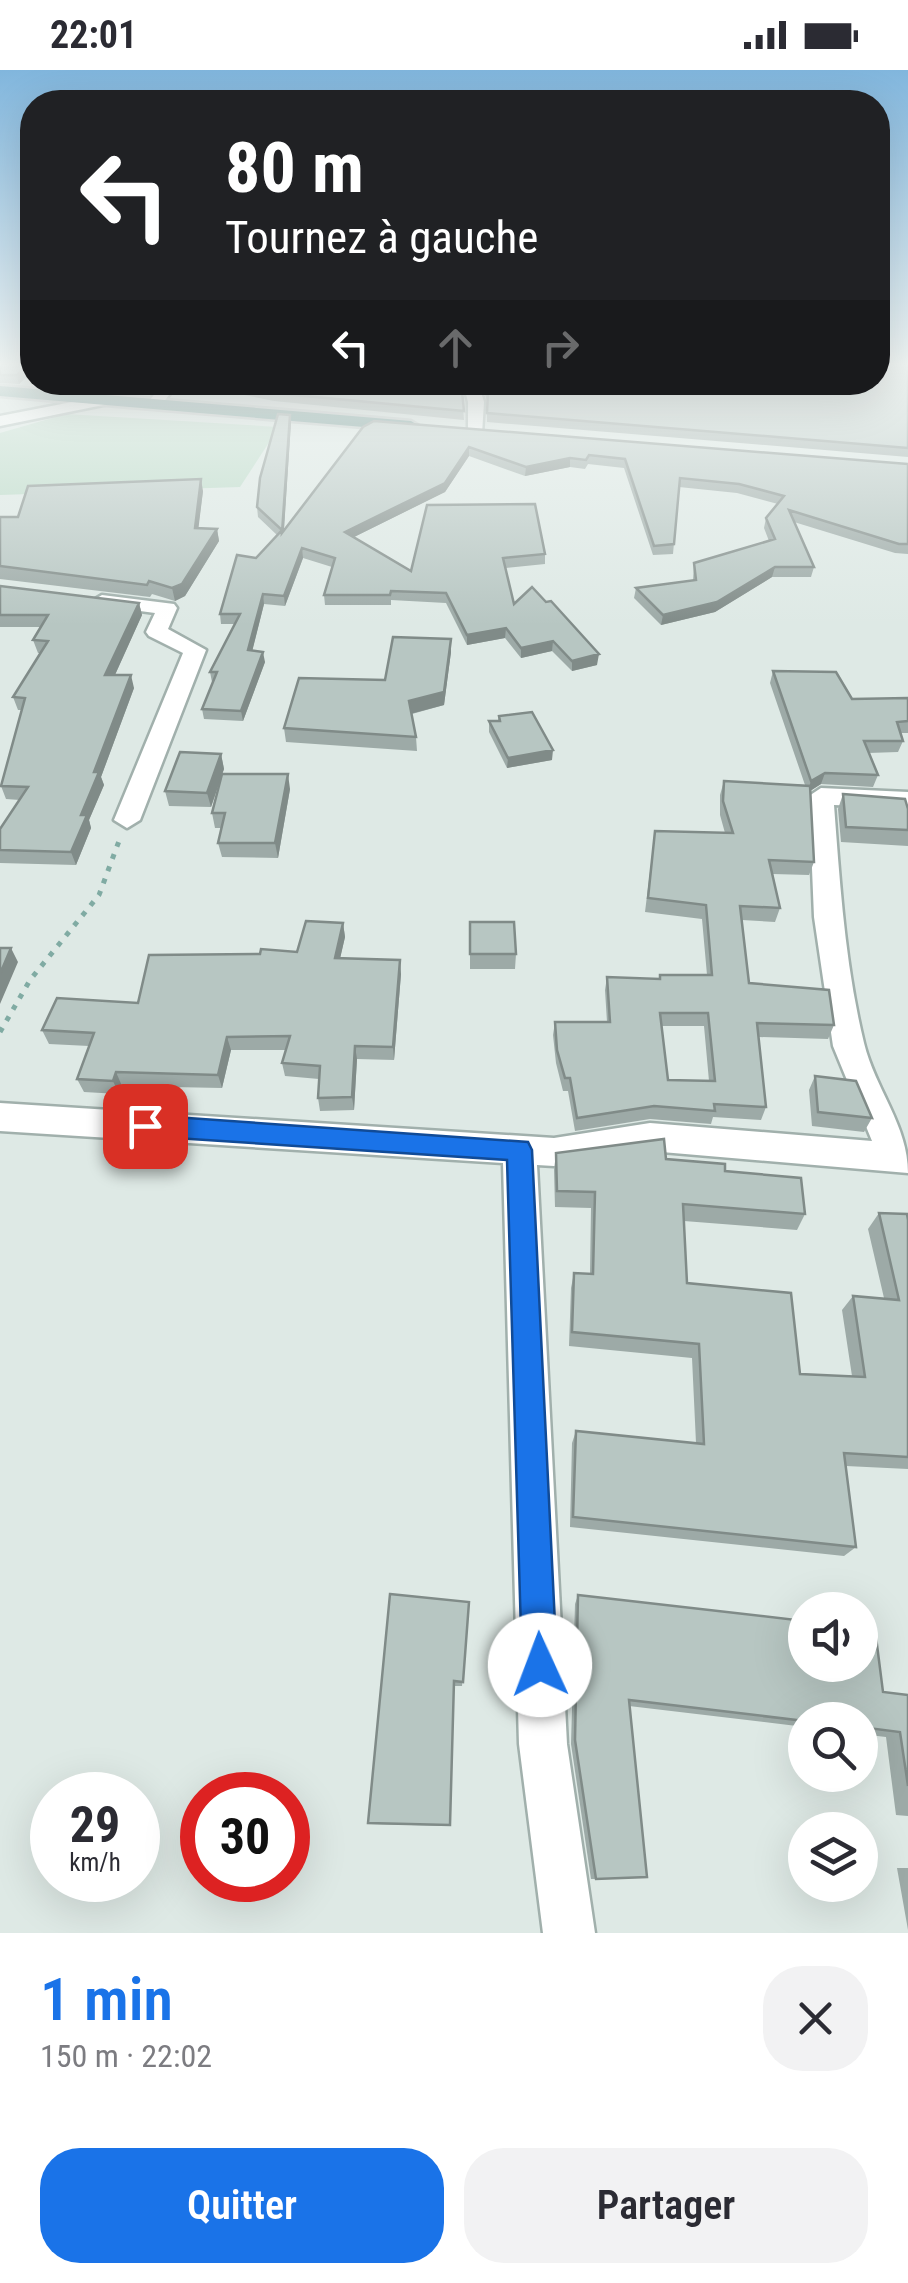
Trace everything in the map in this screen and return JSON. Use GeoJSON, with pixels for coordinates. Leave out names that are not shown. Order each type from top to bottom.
{"type":"FeatureCollection","features":[{"type":"Feature","properties":{"kind":"street"},"geometry":{"type":"LineString","coordinates":[[74,597],[167,608],[156,632],[195,650],[127,820]]}},
{"type":"Feature","properties":{"kind":"street"},"geometry":{"type":"LineString","coordinates":[[902,1157],[848,1046],[828,917],[821,796],[908,800]]}},
{"type":"Feature","properties":{"kind":"street"},"geometry":{"type":"LineString","coordinates":[[0,1118],[554,1152],[650,1136],[902,1157]]}},
{"type":"Feature","properties":{"kind":"street"},"geometry":{"type":"LineString","coordinates":[[519,1150],[543,1744],[569,1933]]}},
{"type":"Feature","properties":{"kind":"path"},"geometry":{"type":"LineString","coordinates":[[0,1032],[30,980],[99,894],[127,820]]}},
{"type":"Feature","properties":{"kind":"green space"},"geometry":{"type":"Polygon","coordinates":[[[0,451],[263,451],[240,487],[0,495],[0,451]]]}},
{"type":"Feature","properties":{"kind":"building"},"geometry":{"type":"Polygon","coordinates":[[[268,451],[288,451],[282,533],[345,451],[466,451],[445,483],[345,532],[411,571],[427,505],[535,504],[545,554],[503,558],[514,604],[532,587],[546,602],[551,601],[599,654],[572,661],[553,641],[521,648],[506,628],[467,635],[446,593],[324,595],[335,558],[302,548],[284,596],[263,594],[248,650],[263,652],[241,711],[202,709],[217,672],[210,672],[240,614],[220,614],[237,555],[256,558],[282,530],[257,507],[268,451]]]}},
{"type":"Feature","properties":{"kind":"building"},"geometry":{"type":"Polygon","coordinates":[[[480,451],[746,451],[908,464],[908,544],[789,510],[814,567],[775,567],[717,602],[663,615],[636,588],[696,580],[694,563],[775,539],[766,518],[784,496],[739,484],[680,478],[674,544],[654,546],[625,459],[589,455],[586,460],[570,458],[526,467],[480,451]]]}},
{"type":"Feature","properties":{"kind":"building"},"geometry":{"type":"Polygon","coordinates":[[[201,479],[195,528],[217,529],[182,584],[172,588],[149,581],[147,585],[0,566],[0,517],[18,517],[28,486],[201,479]]]}},
{"type":"Feature","properties":{"kind":"building"},"geometry":{"type":"Polygon","coordinates":[[[0,586],[139,603],[105,675],[131,675],[94,772],[99,772],[81,815],[87,815],[71,852],[0,850],[0,829],[28,787],[1,786],[25,698],[13,697],[48,641],[33,640],[48,615],[0,615],[0,586]]]}},
{"type":"Feature","properties":{"kind":"building"},"geometry":{"type":"Polygon","coordinates":[[[393,637],[451,639],[444,692],[409,701],[416,737],[284,728],[299,678],[385,680],[393,637]]]}},
{"type":"Feature","properties":{"kind":"building"},"geometry":{"type":"Polygon","coordinates":[[[773,671],[836,672],[852,699],[908,698],[908,721],[897,722],[903,741],[864,741],[878,775],[825,773],[811,781],[773,671]]]}},
{"type":"Feature","properties":{"kind":"building"},"geometry":{"type":"Polygon","coordinates":[[[532,712],[553,750],[508,758],[489,721],[532,712]]]}},
{"type":"Feature","properties":{"kind":"building"},"geometry":{"type":"Polygon","coordinates":[[[180,752],[221,754],[207,793],[165,791],[180,752]]]}},
{"type":"Feature","properties":{"kind":"building"},"geometry":{"type":"Polygon","coordinates":[[[222,774],[288,774],[275,843],[218,843],[225,813],[212,813],[222,774]]]}},
{"type":"Feature","properties":{"kind":"building"},"geometry":{"type":"Polygon","coordinates":[[[724,781],[810,786],[814,862],[769,860],[780,908],[740,906],[749,983],[829,990],[834,1025],[757,1023],[766,1107],[714,1104],[715,1111],[654,1106],[577,1118],[570,1078],[565,1078],[557,1050],[555,1022],[610,1022],[607,977],[660,979],[660,975],[712,975],[706,905],[648,898],[655,831],[733,833],[723,801],[724,781]],[[660,1013],[668,1080],[715,1081],[708,1013],[660,1013]]]}},
{"type":"Feature","properties":{"kind":"building"},"geometry":{"type":"Polygon","coordinates":[[[843,794],[905,799],[908,830],[846,827],[843,794]]]}},
{"type":"Feature","properties":{"kind":"building"},"geometry":{"type":"Polygon","coordinates":[[[306,921],[343,923],[335,958],[400,960],[393,1047],[355,1046],[352,1097],[318,1098],[320,1066],[282,1063],[290,1036],[227,1037],[218,1075],[116,1072],[113,1081],[77,1079],[94,1033],[42,1030],[57,998],[138,1003],[149,955],[260,954],[261,949],[297,952],[306,921]]]}},
{"type":"Feature","properties":{"kind":"building"},"geometry":{"type":"Polygon","coordinates":[[[470,922],[514,922],[516,954],[470,954],[470,922]]]}},
{"type":"Feature","properties":{"kind":"building"},"geometry":{"type":"Polygon","coordinates":[[[0,948],[11,948],[0,974],[0,948]]]}},
{"type":"Feature","properties":{"kind":"building"},"geometry":{"type":"Polygon","coordinates":[[[815,1076],[856,1081],[872,1118],[818,1112],[815,1076]]]}},
{"type":"Feature","properties":{"kind":"building"},"geometry":{"type":"Polygon","coordinates":[[[664,1139],[666,1159],[725,1164],[725,1171],[801,1178],[805,1214],[683,1204],[687,1283],[791,1293],[800,1374],[865,1377],[853,1296],[899,1300],[879,1213],[907,1214],[908,1457],[844,1453],[856,1547],[573,1517],[576,1431],[704,1444],[699,1344],[572,1332],[574,1273],[593,1274],[595,1192],[557,1191],[556,1153],[664,1139]]]}},
{"type":"Feature","properties":{"kind":"building"},"geometry":{"type":"Polygon","coordinates":[[[390,1594],[469,1602],[463,1682],[454,1681],[450,1825],[368,1823],[390,1594]]]}},
{"type":"Feature","properties":{"kind":"building"},"geometry":{"type":"Polygon","coordinates":[[[578,1595],[788,1619],[788,1682],[878,1682],[878,1653],[883,1692],[908,1695],[908,1786],[900,1732],[878,1729],[878,1702],[788,1702],[788,1719],[629,1700],[647,1877],[596,1879],[575,1740],[578,1595]]]}},
{"type":"Feature","properties":{"kind":"route"},"geometry":{"type":"LineString","coordinates":[[145,1126],[519,1150],[540,1665]]}}]}
